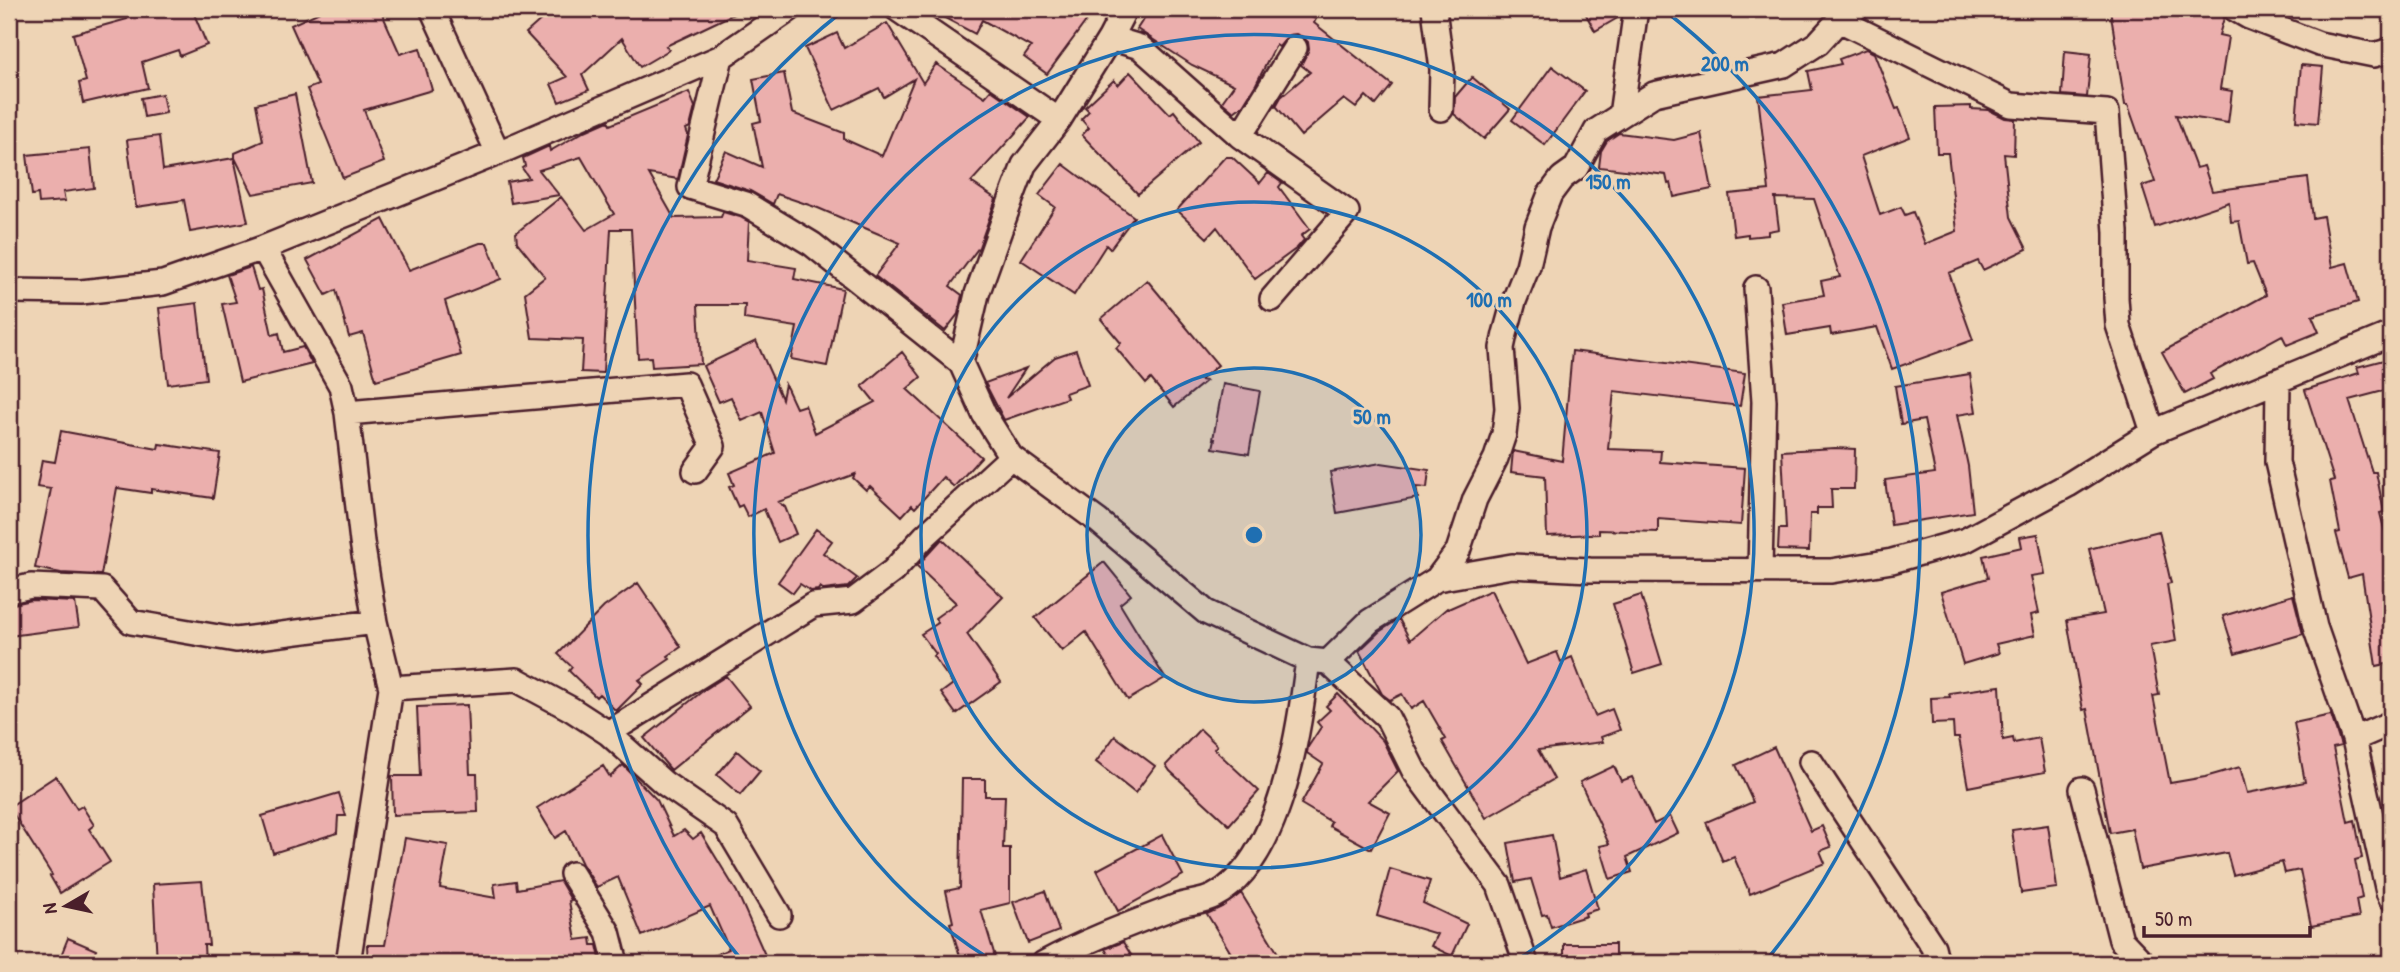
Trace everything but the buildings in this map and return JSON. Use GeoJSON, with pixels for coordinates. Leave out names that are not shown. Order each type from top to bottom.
{"type":"FeatureCollection","features":[{"type":"Feature","properties":{"kind":"street"},"geometry":{"type":"LineString","coordinates":[[432,9],[498,153]]}},
{"type":"Feature","properties":{"kind":"street"},"geometry":{"type":"LineString","coordinates":[[897,9],[1059,120]]}},
{"type":"Feature","properties":{"kind":"street"},"geometry":{"type":"LineString","coordinates":[[961,363],[977,294],[1024,165],[1059,120],[1125,9]]}},
{"type":"Feature","properties":{"kind":"street"},"geometry":{"type":"LineString","coordinates":[[1434,9],[1442,69],[1441,109]]}},
{"type":"Feature","properties":{"kind":"street"},"geometry":{"type":"LineString","coordinates":[[1621,115],[1636,9]]}},
{"type":"Feature","properties":{"kind":"street"},"geometry":{"type":"LineString","coordinates":[[2235,9],[2319,44],[2374,55],[2391,50]]}},
{"type":"Feature","properties":{"kind":"street"},"geometry":{"type":"LineString","coordinates":[[9,291],[82,292],[163,283],[263,248],[498,153],[721,57],[782,11]]}},
{"type":"Feature","properties":{"kind":"street"},"geometry":{"type":"LineString","coordinates":[[1045,963],[1065,952],[1180,905],[1213,897],[1240,875],[1254,857],[1280,802],[1318,661],[1370,621],[1437,579],[1458,551],[1475,499],[1496,458],[1504,434],[1507,408],[1502,348],[1504,334],[1550,194],[1562,178],[1576,168],[1596,131],[1654,94],[1784,65],[1818,43],[1847,14],[2011,105],[2107,112],[2116,232],[2118,326],[2153,432]]}},
{"type":"Feature","properties":{"kind":"street"},"geometry":{"type":"LineString","coordinates":[[1110,38],[1140,47],[1240,136],[1347,212],[1272,299]]}},
{"type":"Feature","properties":{"kind":"street"},"geometry":{"type":"LineString","coordinates":[[1240,136],[1295,48]]}},
{"type":"Feature","properties":{"kind":"street"},"geometry":{"type":"LineString","coordinates":[[721,57],[690,187],[746,204],[812,244],[961,363],[984,414],[1011,457],[1098,521],[1206,612],[1318,661],[1387,716],[1414,771],[1499,885],[1526,963]]}},
{"type":"Feature","properties":{"kind":"street"},"geometry":{"type":"LineString","coordinates":[[1628,63],[1654,94]]}},
{"type":"Feature","properties":{"kind":"street"},"geometry":{"type":"LineString","coordinates":[[263,248],[341,386],[347,413],[374,622],[391,688],[348,963]]}},
{"type":"Feature","properties":{"kind":"street"},"geometry":{"type":"LineString","coordinates":[[1756,288],[1764,401],[1760,569]]}},
{"type":"Feature","properties":{"kind":"street"},"geometry":{"type":"LineString","coordinates":[[1437,579],[1512,566],[1590,570],[1831,571],[1892,561],[1966,540],[2068,485],[2153,432],[2391,334]]}},
{"type":"Feature","properties":{"kind":"street"},"geometry":{"type":"LineString","coordinates":[[2278,381],[2277,462],[2315,627],[2354,739],[2374,835],[2391,898]]}},
{"type":"Feature","properties":{"kind":"street"},"geometry":{"type":"LineString","coordinates":[[347,413],[686,384],[713,446],[695,471]]}},
{"type":"Feature","properties":{"kind":"street"},"geometry":{"type":"LineString","coordinates":[[608,733],[813,605],[853,601],[893,572],[925,536],[1011,457]]}},
{"type":"Feature","properties":{"kind":"street"},"geometry":{"type":"LineString","coordinates":[[9,591],[31,586],[102,589],[131,622],[236,640],[374,622]]}},
{"type":"Feature","properties":{"kind":"street"},"geometry":{"type":"LineString","coordinates":[[391,688],[517,680],[571,709],[608,733],[664,783],[726,826],[779,915]]}},
{"type":"Feature","properties":{"kind":"street"},"geometry":{"type":"LineString","coordinates":[[2354,739],[2391,723]]}},
{"type":"Feature","properties":{"kind":"street"},"geometry":{"type":"LineString","coordinates":[[1811,762],[1933,947],[1937,963]]}},
{"type":"Feature","properties":{"kind":"street"},"geometry":{"type":"LineString","coordinates":[[2082,789],[2121,940],[2143,963]]}},
{"type":"Feature","properties":{"kind":"street"},"geometry":{"type":"LineString","coordinates":[[572,874],[608,932],[616,963]]}}]}
